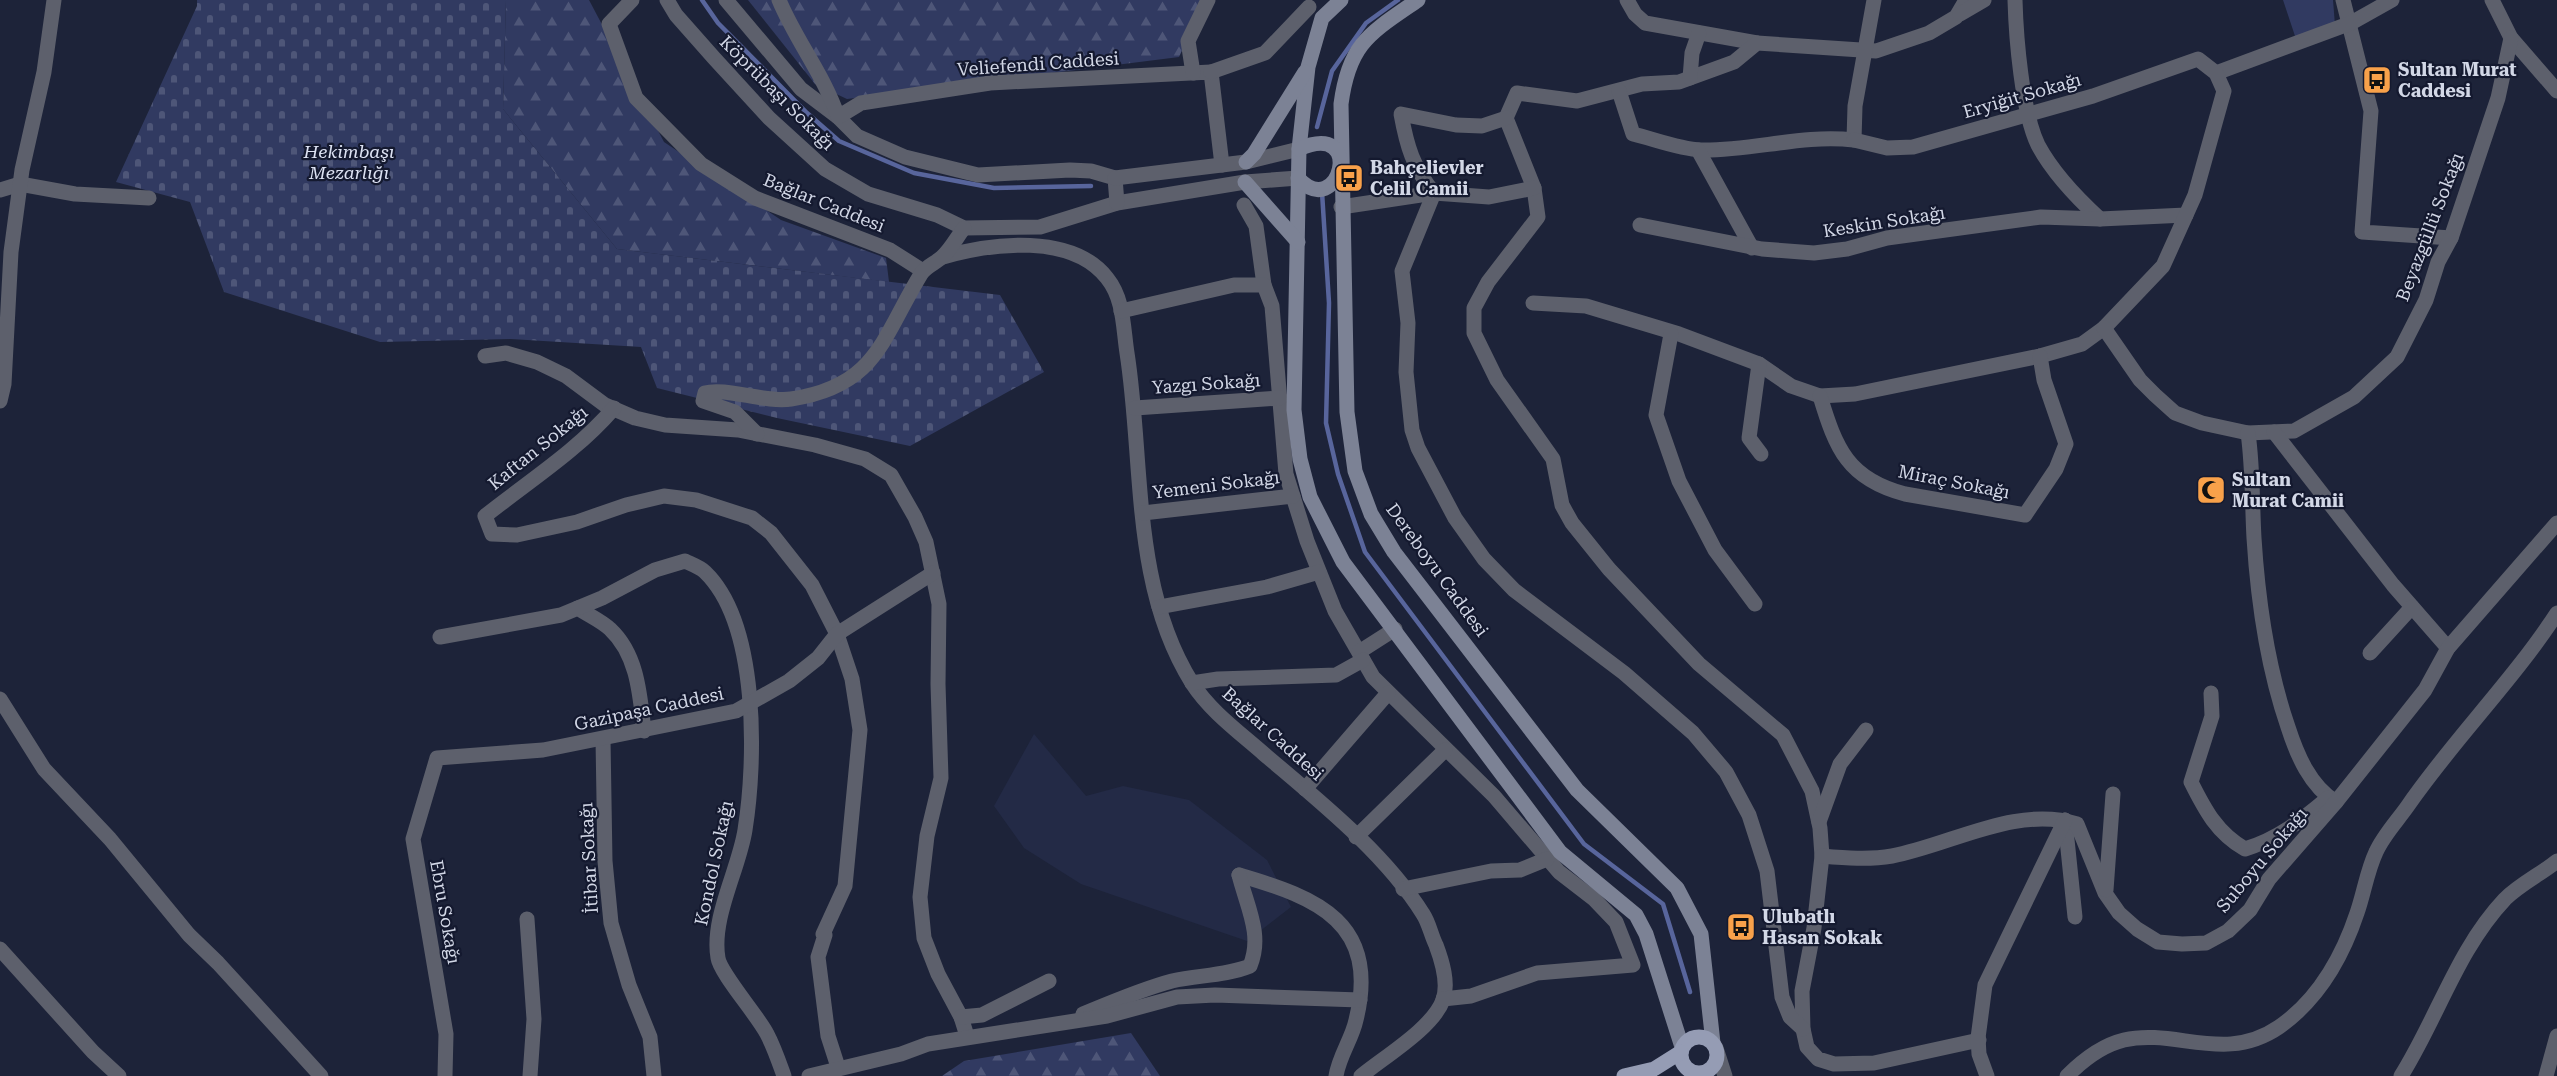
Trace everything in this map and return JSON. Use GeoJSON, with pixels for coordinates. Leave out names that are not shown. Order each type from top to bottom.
{"type":"FeatureCollection","features":[{"type":"Feature","properties":{"kind":"main road"},"geometry":{"type":"LineString","coordinates":[[1341,0],[1322,18],[1308,67],[1299,148],[1294,410],[1300,459],[1310,497],[1343,562],[1560,852],[1636,915],[1646,934],[1681,1049],[1686,1073],[1704,1072],[1714,1066],[1717,1060],[1715,1046],[1709,1039],[1697,1036],[1681,1049],[1654,1068],[1624,1076]]}},
{"type":"Feature","properties":{"kind":"main road","name":"Dereboyu Caddesi"},"geometry":{"type":"LineString","coordinates":[[1418,0],[1374,31],[1355,51],[1344,79],[1341,104],[1341,207],[1347,412],[1355,471],[1371,514],[1394,552],[1577,790],[1677,888],[1701,934],[1715,1046]]}},
{"type":"Feature","properties":{"kind":"main road"},"geometry":{"type":"LineString","coordinates":[[1246,162],[1277,119],[1308,67]]}},
{"type":"Feature","properties":{"kind":"main road"},"geometry":{"type":"LineString","coordinates":[[1298,178],[1310,188],[1325,188],[1337,179],[1341,164],[1335,150],[1322,143],[1299,148]]}},
{"type":"Feature","properties":{"kind":"main road"},"geometry":{"type":"LineString","coordinates":[[1245,182],[1298,242]]}},
{"type":"Feature","properties":{"kind":"street"},"geometry":{"type":"LineString","coordinates":[[0,401],[11,252],[20,184],[44,72],[54,0]]}},
{"type":"Feature","properties":{"kind":"street","name":"Bağlar Caddesi"},"geometry":{"type":"LineString","coordinates":[[632,0],[609,24],[636,98],[701,164],[755,198],[890,250],[923,271]]}},
{"type":"Feature","properties":{"kind":"street","name":"Köprübaşı Sokağı"},"geometry":{"type":"LineString","coordinates":[[667,0],[676,15],[769,118],[825,170],[868,194],[937,215],[964,228],[978,230],[1040,227],[1117,203],[1245,182],[1298,178]]}},
{"type":"Feature","properties":{"kind":"street","name":"Köprübaşı Sokağı"},"geometry":{"type":"LineString","coordinates":[[726,0],[801,89],[838,117],[857,136],[905,157],[978,175],[1070,170],[1091,171],[1115,178]]}},
{"type":"Feature","properties":{"kind":"street"},"geometry":{"type":"LineString","coordinates":[[779,0],[792,31],[828,88],[838,117]]}},
{"type":"Feature","properties":{"kind":"street"},"geometry":{"type":"LineString","coordinates":[[1193,73],[1188,41],[1208,0]]}},
{"type":"Feature","properties":{"kind":"street"},"geometry":{"type":"LineString","coordinates":[[1627,0],[1635,14],[1645,23],[1757,43],[1876,51],[1929,33],[1984,0]]}},
{"type":"Feature","properties":{"kind":"street"},"geometry":{"type":"LineString","coordinates":[[1854,140],[1855,106],[1874,0]]}},
{"type":"Feature","properties":{"kind":"street"},"geometry":{"type":"LineString","coordinates":[[1956,16],[1966,0]]}},
{"type":"Feature","properties":{"kind":"street"},"geometry":{"type":"LineString","coordinates":[[2015,0],[2017,44],[2038,144],[2056,171],[2083,204],[2100,219]]}},
{"type":"Feature","properties":{"kind":"street"},"geometry":{"type":"LineString","coordinates":[[2343,0],[2351,23],[2371,111],[2362,232],[2451,238]]}},
{"type":"Feature","properties":{"kind":"street"},"geometry":{"type":"LineString","coordinates":[[1533,303],[1586,306],[1620,315],[1671,334],[1679,334],[1759,364],[1791,386],[1820,396],[1855,394],[2040,356],[2082,344],[2104,328],[2163,266],[2195,195],[2224,91],[2216,73],[2351,23],[2392,0]]}},
{"type":"Feature","properties":{"kind":"street"},"geometry":{"type":"LineString","coordinates":[[2492,0],[2511,38],[2557,91]]}},
{"type":"Feature","properties":{"kind":"street","name":"Veliefendi Caddesi"},"geometry":{"type":"LineString","coordinates":[[838,117],[861,104],[990,83],[1211,72],[1265,53],[1309,7]]}},
{"type":"Feature","properties":{"kind":"street"},"geometry":{"type":"LineString","coordinates":[[1690,78],[1692,53],[1699,33]]}},
{"type":"Feature","properties":{"kind":"street","name":"Beyazgüllü Sokağı"},"geometry":{"type":"LineString","coordinates":[[2104,328],[2139,380],[2175,413],[2202,423],[2248,433],[2294,431],[2354,397],[2397,357],[2426,300],[2438,262],[2451,238],[2498,98],[2511,38]]}},
{"type":"Feature","properties":{"kind":"street"},"geometry":{"type":"LineString","coordinates":[[1757,43],[1734,62],[1679,82],[1642,84],[1577,101],[1517,93],[1506,118],[1534,188],[1538,217],[1488,282],[1474,308],[1474,333],[1497,380],[1553,459],[1562,505],[1572,523],[1610,569],[1699,664],[1783,735],[1812,791],[1819,822],[1822,856],[1814,928],[1802,991],[1803,1029],[1807,1047],[1818,1059],[1834,1064],[1874,1063],[1979,1040]]}},
{"type":"Feature","properties":{"kind":"street","name":"Eryiğit Sokağı"},"geometry":{"type":"LineString","coordinates":[[1619,91],[1632,134],[1698,150],[1739,148],[1826,137],[1854,140],[1887,148],[1913,147],[2093,96],[2198,59],[2216,73]]}},
{"type":"Feature","properties":{"kind":"street"},"geometry":{"type":"LineString","coordinates":[[1211,72],[1222,165]]}},
{"type":"Feature","properties":{"kind":"street"},"geometry":{"type":"LineString","coordinates":[[1434,193],[1423,179],[1408,151],[1401,114],[1456,125],[1482,126],[1506,118]]}},
{"type":"Feature","properties":{"kind":"street"},"geometry":{"type":"LineString","coordinates":[[1117,203],[1115,178],[1246,162],[1299,148]]}},
{"type":"Feature","properties":{"kind":"street"},"geometry":{"type":"LineString","coordinates":[[1698,150],[1752,248]]}},
{"type":"Feature","properties":{"kind":"street"},"geometry":{"type":"LineString","coordinates":[[0,190],[20,184],[75,194],[149,198]]}},
{"type":"Feature","properties":{"kind":"street"},"geometry":{"type":"LineString","coordinates":[[1341,207],[1434,193],[1489,197],[1534,188]]}},
{"type":"Feature","properties":{"kind":"street"},"geometry":{"type":"LineString","coordinates":[[1434,193],[1402,271],[1408,323],[1406,372],[1412,430],[1418,448],[1455,518],[1484,560],[1514,590],[1624,673],[1694,733],[1726,772],[1749,815],[1767,871],[1782,997],[1790,1017],[1803,1029]]}},
{"type":"Feature","properties":{"kind":"street"},"geometry":{"type":"LineString","coordinates":[[1244,205],[1257,226],[1264,285],[1272,306],[1286,474],[1319,572],[1335,611],[1373,677],[1494,796],[1547,860],[1617,922],[1633,965],[1538,973],[1471,996],[1443,999],[1427,1025],[1361,1076]]}},
{"type":"Feature","properties":{"kind":"street","name":"Keskin Sokağı"},"geometry":{"type":"LineString","coordinates":[[1640,225],[1752,248],[1814,253],[1847,249],[1887,238],[2042,217],[2100,219],[2186,215]]}},
{"type":"Feature","properties":{"kind":"street"},"geometry":{"type":"LineString","coordinates":[[757,434],[735,412],[703,401],[705,393],[714,390],[741,397],[789,400],[831,389],[853,379],[882,347],[923,271],[943,257],[964,228]]}},
{"type":"Feature","properties":{"kind":"street","name":"Bağlar Caddesi"},"geometry":{"type":"LineString","coordinates":[[943,257],[978,247],[1057,247],[1085,258],[1107,277],[1120,300],[1135,408],[1145,544],[1159,608],[1172,649],[1192,684],[1217,713],[1305,789],[1379,859],[1424,915],[1443,965],[1443,999]]}},
{"type":"Feature","properties":{"kind":"street"},"geometry":{"type":"LineString","coordinates":[[1121,311],[1234,285],[1264,285]]}},
{"type":"Feature","properties":{"kind":"street"},"geometry":{"type":"LineString","coordinates":[[1671,334],[1656,415],[1679,481],[1710,540],[1755,604]]}},
{"type":"Feature","properties":{"kind":"street"},"geometry":{"type":"LineString","coordinates":[[485,356],[506,353],[537,362],[566,376],[614,408],[635,418],[665,425],[757,434],[815,445],[865,459],[891,475],[915,517],[926,542],[939,604],[938,684],[941,778],[927,836],[920,897],[924,938],[938,974],[961,1017],[967,1036]]}},
{"type":"Feature","properties":{"kind":"street","name":"Miraç Sokağı"},"geometry":{"type":"LineString","coordinates":[[1820,396],[1832,437],[1840,452],[1867,479],[1886,489],[1905,494],[2025,515],[2056,469],[2066,444],[2044,380],[2040,356]]}},
{"type":"Feature","properties":{"kind":"street"},"geometry":{"type":"LineString","coordinates":[[1759,364],[1749,438],[1761,454]]}},
{"type":"Feature","properties":{"kind":"street","name":"Yazgı Sokağı"},"geometry":{"type":"LineString","coordinates":[[1135,408],[1280,398]]}},
{"type":"Feature","properties":{"kind":"street","name":"Kaftan Sokağı"},"geometry":{"type":"LineString","coordinates":[[614,408],[596,429],[556,463],[485,516],[492,534],[518,535],[577,522],[626,505],[664,496],[696,500],[752,518],[771,533],[812,585],[837,634]]}},
{"type":"Feature","properties":{"kind":"street"},"geometry":{"type":"LineString","coordinates":[[2274,432],[2412,607],[2448,648]]}},
{"type":"Feature","properties":{"kind":"street"},"geometry":{"type":"LineString","coordinates":[[2211,693],[2212,716],[2191,782],[2209,817],[2227,839],[2245,849],[2266,843],[2288,831],[2332,800],[2315,783],[2297,754],[2277,694],[2266,645],[2257,572],[2253,468],[2248,433]]}},
{"type":"Feature","properties":{"kind":"street","name":"Yemeni Sokağı"},"geometry":{"type":"LineString","coordinates":[[1143,513],[1293,496]]}},
{"type":"Feature","properties":{"kind":"street","name":"Suboyu Sokağı"},"geometry":{"type":"LineString","coordinates":[[2065,820],[2077,824],[2105,893],[2119,913],[2137,929],[2158,942],[2206,943],[2228,931],[2250,909],[2270,879],[2332,800],[2425,690],[2448,648],[2542,536],[2557,523]]}},
{"type":"Feature","properties":{"kind":"street","name":"Kondol Sokağı"},"geometry":{"type":"LineString","coordinates":[[440,637],[561,615],[655,570],[685,561],[704,571],[718,588],[734,621],[751,702],[750,790],[745,832],[719,929],[718,960],[767,1033],[784,1076]]}},
{"type":"Feature","properties":{"kind":"street"},"geometry":{"type":"LineString","coordinates":[[1159,608],[1267,587],[1319,572]]}},
{"type":"Feature","properties":{"kind":"street","name":"Gazipaşa Caddesi"},"geometry":{"type":"LineString","coordinates":[[437,758],[543,750],[736,711],[789,681],[811,664],[837,634],[933,573]]}},
{"type":"Feature","properties":{"kind":"street"},"geometry":{"type":"LineString","coordinates":[[2370,653],[2412,607]]}},
{"type":"Feature","properties":{"kind":"street"},"geometry":{"type":"LineString","coordinates":[[578,608],[611,629],[628,656],[638,678],[644,731]]}},
{"type":"Feature","properties":{"kind":"street"},"geometry":{"type":"LineString","coordinates":[[2067,1076],[2081,1063],[2124,1040],[2171,1040],[2209,1046],[2253,1040],[2277,1028],[2309,1004],[2339,958],[2357,914],[2376,852],[2423,783],[2557,613]]}},
{"type":"Feature","properties":{"kind":"street"},"geometry":{"type":"LineString","coordinates":[[1192,684],[1218,679],[1336,675],[1395,629]]}},
{"type":"Feature","properties":{"kind":"street"},"geometry":{"type":"LineString","coordinates":[[837,634],[852,679],[860,730],[845,886],[823,934],[825,936],[818,957],[828,1036],[838,1067]]}},
{"type":"Feature","properties":{"kind":"street"},"geometry":{"type":"LineString","coordinates":[[1305,789],[1388,693]]}},
{"type":"Feature","properties":{"kind":"street"},"geometry":{"type":"LineString","coordinates":[[0,699],[44,769],[110,839],[189,935],[218,963],[321,1076]]}},
{"type":"Feature","properties":{"kind":"street"},"geometry":{"type":"LineString","coordinates":[[1819,822],[1840,764],[1866,730]]}},
{"type":"Feature","properties":{"kind":"street","name":"İtibar Sokağı"},"geometry":{"type":"LineString","coordinates":[[603,739],[605,861],[611,923],[629,985],[650,1037],[654,1076]]}},
{"type":"Feature","properties":{"kind":"street"},"geometry":{"type":"LineString","coordinates":[[1356,837],[1445,750]]}},
{"type":"Feature","properties":{"kind":"street","name":"Ebru Sokağı"},"geometry":{"type":"LineString","coordinates":[[437,758],[413,838],[446,1034],[445,1076]]}},
{"type":"Feature","properties":{"kind":"street"},"geometry":{"type":"LineString","coordinates":[[2105,893],[2114,794]]}},
{"type":"Feature","properties":{"kind":"street"},"geometry":{"type":"LineString","coordinates":[[1822,856],[1852,859],[1892,856],[1988,828],[2029,820],[2065,820]]}},
{"type":"Feature","properties":{"kind":"street"},"geometry":{"type":"LineString","coordinates":[[2065,820],[2075,917]]}},
{"type":"Feature","properties":{"kind":"street"},"geometry":{"type":"LineString","coordinates":[[1987,1076],[1979,1054],[1985,984],[2065,820]]}},
{"type":"Feature","properties":{"kind":"street"},"geometry":{"type":"LineString","coordinates":[[1403,889],[1491,871],[1520,870],[1547,860]]}},
{"type":"Feature","properties":{"kind":"street"},"geometry":{"type":"LineString","coordinates":[[2401,1076],[2453,972],[2478,932],[2507,897],[2557,861]]}},
{"type":"Feature","properties":{"kind":"street"},"geometry":{"type":"LineString","coordinates":[[1055,1025],[1171,982],[1235,972],[1250,966],[1257,950],[1256,932],[1239,875],[1303,897],[1332,915],[1351,935],[1360,957],[1362,983],[1356,1021],[1336,1076]]}},
{"type":"Feature","properties":{"kind":"street"},"geometry":{"type":"LineString","coordinates":[[527,919],[534,1020],[530,1076]]}},
{"type":"Feature","properties":{"kind":"street"},"geometry":{"type":"LineString","coordinates":[[0,949],[93,1052],[119,1076]]}},
{"type":"Feature","properties":{"kind":"street"},"geometry":{"type":"LineString","coordinates":[[961,1017],[981,1015],[1049,981]]}},
{"type":"Feature","properties":{"kind":"street"},"geometry":{"type":"LineString","coordinates":[[809,1076],[967,1036],[1107,1016],[1177,997],[1226,995],[1360,1000]]}},
{"type":"Feature","properties":{"kind":"street"},"geometry":{"type":"LineString","coordinates":[[2546,1076],[2557,1036]]}},
{"type":"Feature","properties":{"kind":"street"},"geometry":{"type":"LineString","coordinates":[[1715,1046],[1725,1076]]}},
{"type":"Feature","properties":{"kind":"shaded area"},"geometry":{"type":"Polygon","coordinates":[[[1034,734],[1086,796],[1123,786],[1189,800],[1267,860],[1291,907],[1247,941],[1081,884],[1024,848],[994,806],[1034,734]]]}},
{"type":"Feature","properties":{"kind":"green space","name":"Hekimbaşı Mezarlığı"},"geometry":{"type":"Polygon","coordinates":[[[197,0],[506,0],[503,109],[617,249],[1000,295],[1044,372],[910,446],[777,418],[657,388],[641,347],[511,339],[380,342],[224,292],[190,202],[116,182],[197,6],[197,0]]]}},
{"type":"Feature","properties":{"kind":"green space"},"geometry":{"type":"Polygon","coordinates":[[[506,0],[589,0],[664,142],[781,220],[886,258],[889,282],[617,249],[503,109],[506,0]]]}},
{"type":"Feature","properties":{"kind":"green space"},"geometry":{"type":"Polygon","coordinates":[[[748,0],[1205,0],[1179,57],[847,99],[815,84],[748,0]]]}},
{"type":"Feature","properties":{"kind":"green space"},"geometry":{"type":"Polygon","coordinates":[[[2283,0],[2333,0],[2335,25],[2296,39],[2283,0]]]}},
{"type":"Feature","properties":{"kind":"green space"},"geometry":{"type":"Polygon","coordinates":[[[1131,1033],[1160,1076],[942,1076],[964,1061],[1131,1033]]]}},
{"type":"Feature","properties":{"kind":"waterway"},"geometry":{"type":"LineString","coordinates":[[702,0],[718,23],[807,113],[839,141],[914,173],[994,188],[1091,186]]}},
{"type":"Feature","properties":{"kind":"waterway"},"geometry":{"type":"LineString","coordinates":[[1317,127],[1332,71],[1366,23],[1398,0]]}},
{"type":"Feature","properties":{"kind":"waterway"},"geometry":{"type":"LineString","coordinates":[[1322,192],[1329,303],[1326,423],[1338,474],[1365,552],[1584,844],[1663,904],[1690,992]]}},
{"type":"Feature","properties":{"kind":"place","name":"Sultan Murat Caddesi"},"geometry":{"type":"Point","coordinates":[2377,80]}},
{"type":"Feature","properties":{"kind":"place","name":"Bahçelievler Celil Camii"},"geometry":{"type":"Point","coordinates":[1349,178]}},
{"type":"Feature","properties":{"kind":"place","name":"Sultan Murat Camii"},"geometry":{"type":"Point","coordinates":[2211,490]}},
{"type":"Feature","properties":{"kind":"place","name":"Ulubatlı Hasan Sokak"},"geometry":{"type":"Point","coordinates":[1741,927]}}]}
